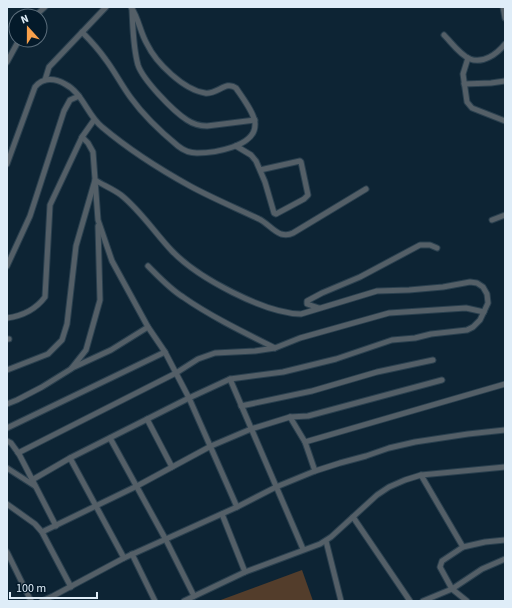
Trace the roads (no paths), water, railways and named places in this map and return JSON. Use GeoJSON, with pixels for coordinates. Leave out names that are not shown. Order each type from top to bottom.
{"type":"FeatureCollection","features":[{"type":"Feature","properties":{"kind":"street"},"geometry":{"type":"LineString","coordinates":[[45,80],[49,67],[106,7]]}},
{"type":"Feature","properties":{"kind":"street"},"geometry":{"type":"LineString","coordinates":[[503,7],[505,18]]}},
{"type":"Feature","properties":{"kind":"street"},"geometry":{"type":"LineString","coordinates":[[82,32],[103,56],[131,98],[151,122],[178,146],[187,151],[197,153],[223,150],[236,146],[251,137],[255,128],[255,120],[238,90],[233,85],[227,85],[217,91],[206,93],[186,85],[173,76],[150,50],[132,8]]}},
{"type":"Feature","properties":{"kind":"street"},"geometry":{"type":"LineString","coordinates":[[132,8],[134,40],[139,66],[157,92],[177,112],[186,120],[202,126],[255,120]]}},
{"type":"Feature","properties":{"kind":"street"},"geometry":{"type":"LineString","coordinates":[[444,35],[468,58],[477,61],[488,58],[498,52],[505,44]]}},
{"type":"Feature","properties":{"kind":"street"},"geometry":{"type":"LineString","coordinates":[[7,62],[14,48]]}},
{"type":"Feature","properties":{"kind":"street"},"geometry":{"type":"LineString","coordinates":[[468,58],[463,74],[467,102],[472,108],[505,121]]}},
{"type":"Feature","properties":{"kind":"street"},"geometry":{"type":"LineString","coordinates":[[7,164],[35,87],[45,80],[52,79],[65,83],[79,96],[94,120],[145,158],[190,186],[260,219],[281,234],[287,235],[293,233],[366,189]]}},
{"type":"Feature","properties":{"kind":"street"},"geometry":{"type":"LineString","coordinates":[[464,84],[491,84],[505,81]]}},
{"type":"Feature","properties":{"kind":"street"},"geometry":{"type":"LineString","coordinates":[[7,266],[30,216],[64,111],[70,100],[79,96]]}},
{"type":"Feature","properties":{"kind":"street"},"geometry":{"type":"LineString","coordinates":[[7,318],[14,317],[31,310],[39,305],[45,297],[50,206],[82,138],[94,120]]}},
{"type":"Feature","properties":{"kind":"street"},"geometry":{"type":"LineString","coordinates":[[71,369],[86,350],[100,300],[98,220],[93,152],[88,142],[82,138]]}},
{"type":"Feature","properties":{"kind":"street"},"geometry":{"type":"LineString","coordinates":[[236,146],[256,161],[274,213],[276,214],[304,199],[308,195],[300,161],[260,170]]}},
{"type":"Feature","properties":{"kind":"street"},"geometry":{"type":"LineString","coordinates":[[32,480],[70,458],[230,379],[282,372],[328,361],[392,340],[467,330],[473,327],[480,320],[488,303],[487,294],[483,287],[477,283],[470,282],[443,287],[377,291],[301,314],[288,314],[240,296],[196,271],[174,252],[120,194],[95,180]]}},
{"type":"Feature","properties":{"kind":"street"},"geometry":{"type":"LineString","coordinates":[[7,370],[48,354],[62,340],[67,324],[76,246],[95,180]]}},
{"type":"Feature","properties":{"kind":"street"},"geometry":{"type":"LineString","coordinates":[[492,220],[505,215]]}},
{"type":"Feature","properties":{"kind":"street"},"geometry":{"type":"LineString","coordinates":[[98,220],[112,261],[189,398],[237,507]]}},
{"type":"Feature","properties":{"kind":"street"},"geometry":{"type":"LineString","coordinates":[[319,308],[307,304],[307,301],[360,277],[420,245],[430,245],[437,248]]}},
{"type":"Feature","properties":{"kind":"street"},"geometry":{"type":"LineString","coordinates":[[148,266],[162,281],[182,297],[234,328],[274,348]]}},
{"type":"Feature","properties":{"kind":"street"},"geometry":{"type":"LineString","coordinates":[[18,453],[176,373],[198,359],[215,353],[255,352],[274,348],[300,338],[390,313],[466,308],[484,312]]}},
{"type":"Feature","properties":{"kind":"street"},"geometry":{"type":"LineString","coordinates":[[7,404],[71,369],[111,350],[148,327]]}},
{"type":"Feature","properties":{"kind":"street"},"geometry":{"type":"LineString","coordinates":[[7,428],[164,352]]}},
{"type":"Feature","properties":{"kind":"street"},"geometry":{"type":"LineString","coordinates":[[241,406],[312,391],[378,372],[433,360]]}},
{"type":"Feature","properties":{"kind":"street"},"geometry":{"type":"LineString","coordinates":[[230,379],[303,549]]}},
{"type":"Feature","properties":{"kind":"street"},"geometry":{"type":"LineString","coordinates":[[42,532],[137,486],[211,446],[251,429],[290,417],[308,416],[442,380]]}},
{"type":"Feature","properties":{"kind":"street"},"geometry":{"type":"LineString","coordinates":[[305,442],[505,384]]}},
{"type":"Feature","properties":{"kind":"street"},"geometry":{"type":"LineString","coordinates":[[290,417],[305,442],[316,471]]}},
{"type":"Feature","properties":{"kind":"street"},"geometry":{"type":"LineString","coordinates":[[147,419],[172,466]]}},
{"type":"Feature","properties":{"kind":"street"},"geometry":{"type":"LineString","coordinates":[[42,601],[54,599],[70,587],[124,558],[237,507],[276,486],[340,462],[415,442],[505,430]]}},
{"type":"Feature","properties":{"kind":"street"},"geometry":{"type":"LineString","coordinates":[[110,438],[166,540],[194,596]]}},
{"type":"Feature","properties":{"kind":"street"},"geometry":{"type":"LineString","coordinates":[[7,441],[18,453],[56,526]]}},
{"type":"Feature","properties":{"kind":"street"},"geometry":{"type":"LineString","coordinates":[[70,458],[124,558]]}},
{"type":"Feature","properties":{"kind":"street"},"geometry":{"type":"LineString","coordinates":[[184,601],[245,572],[303,549],[320,544],[331,537],[377,495],[389,487],[405,480],[421,475],[505,467]]}},
{"type":"Feature","properties":{"kind":"street"},"geometry":{"type":"LineString","coordinates":[[7,468],[36,486]]}},
{"type":"Feature","properties":{"kind":"street"},"geometry":{"type":"LineString","coordinates":[[421,475],[463,547]]}},
{"type":"Feature","properties":{"kind":"street"},"geometry":{"type":"LineString","coordinates":[[7,504],[34,524],[42,532],[70,587]]}},
{"type":"Feature","properties":{"kind":"street"},"geometry":{"type":"LineString","coordinates":[[222,514],[245,572]]}},
{"type":"Feature","properties":{"kind":"street"},"geometry":{"type":"LineString","coordinates":[[353,517],[410,601]]}},
{"type":"Feature","properties":{"kind":"street"},"geometry":{"type":"LineString","coordinates":[[326,540],[341,601]]}},
{"type":"Feature","properties":{"kind":"street"},"geometry":{"type":"LineString","coordinates":[[467,601],[452,589],[440,567],[440,564],[463,547],[485,542],[505,540]]}},
{"type":"Feature","properties":{"kind":"street"},"geometry":{"type":"LineString","coordinates":[[7,552],[31,601]]}},
{"type":"Feature","properties":{"kind":"street"},"geometry":{"type":"LineString","coordinates":[[132,554],[156,601]]}},
{"type":"Feature","properties":{"kind":"street"},"geometry":{"type":"LineString","coordinates":[[423,601],[452,589],[482,569],[505,559]]}}]}
